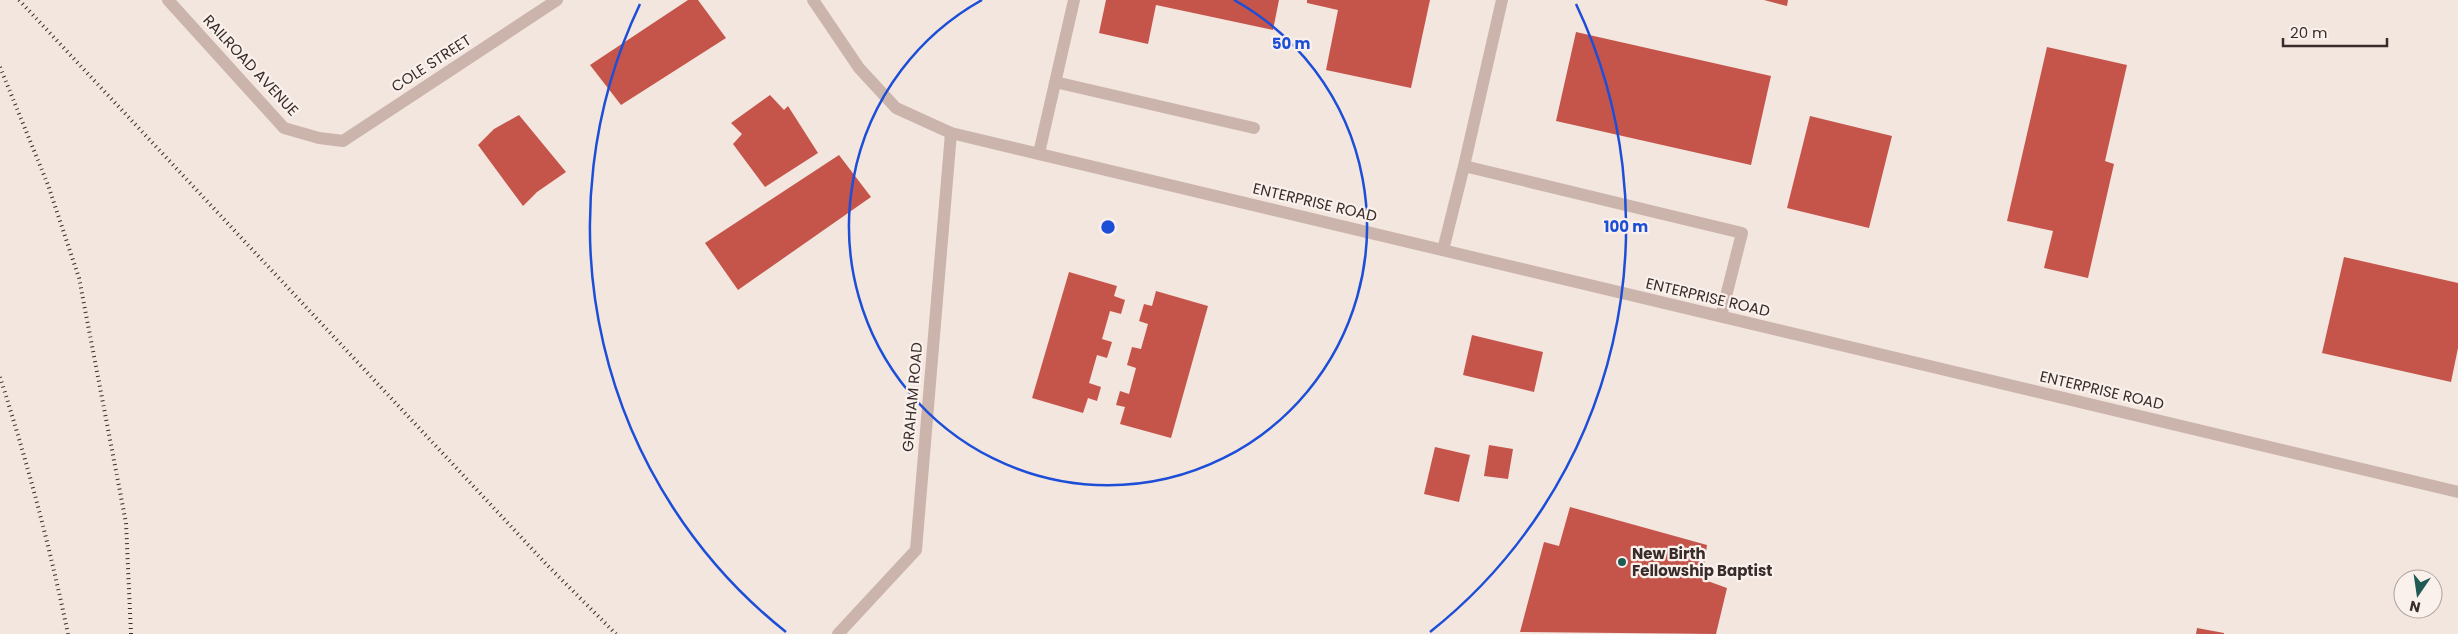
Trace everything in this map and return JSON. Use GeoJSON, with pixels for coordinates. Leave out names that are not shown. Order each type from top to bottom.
{"type":"FeatureCollection","features":[{"type":"Feature","properties":{"kind":"street","name":"RAILROAD AVENUE"},"geometry":{"type":"LineString","coordinates":[[168,0],[284,128],[319,138]]}},
{"type":"Feature","properties":{"kind":"street","name":"COLE STREET"},"geometry":{"type":"LineString","coordinates":[[319,138],[343,141],[557,0]]}},
{"type":"Feature","properties":{"kind":"street","name":"ENTERPRISE ROAD"},"geometry":{"type":"LineString","coordinates":[[813,0],[859,68],[896,108],[951,133],[2458,492]]}},
{"type":"Feature","properties":{"kind":"street"},"geometry":{"type":"LineString","coordinates":[[1039,154],[1074,0]]}},
{"type":"Feature","properties":{"kind":"street"},"geometry":{"type":"LineString","coordinates":[[1444,250],[1502,0]]}},
{"type":"Feature","properties":{"kind":"street"},"geometry":{"type":"LineString","coordinates":[[1055,82],[1254,128]]}},
{"type":"Feature","properties":{"kind":"street","name":"GRAHAM ROAD"},"geometry":{"type":"LineString","coordinates":[[838,634],[916,550],[951,133]]}},
{"type":"Feature","properties":{"kind":"street"},"geometry":{"type":"LineString","coordinates":[[1464,166],[1742,233],[1721,316]]}},
{"type":"Feature","properties":{"kind":"building"},"geometry":{"type":"Polygon","coordinates":[[[688,0],[698,0],[726,38],[621,105],[590,65],[688,0]]]}},
{"type":"Feature","properties":{"kind":"building"},"geometry":{"type":"Polygon","coordinates":[[[1106,0],[1279,0],[1273,30],[1156,5],[1148,44],[1099,33],[1106,0]]]}},
{"type":"Feature","properties":{"kind":"building"},"geometry":{"type":"Polygon","coordinates":[[[1307,0],[1430,0],[1411,88],[1326,70],[1338,10],[1307,3],[1307,0]]]}},
{"type":"Feature","properties":{"kind":"building"},"geometry":{"type":"Polygon","coordinates":[[[1764,0],[1788,0],[1787,6],[1764,0]]]}},
{"type":"Feature","properties":{"kind":"building"},"geometry":{"type":"Polygon","coordinates":[[[1576,32],[1771,76],[1751,165],[1556,121],[1576,32]]]}},
{"type":"Feature","properties":{"kind":"building"},"geometry":{"type":"Polygon","coordinates":[[[2047,47],[2127,65],[2105,161],[2114,164],[2088,278],[2044,268],[2053,231],[2007,221],[2047,47]]]}},
{"type":"Feature","properties":{"kind":"building"},"geometry":{"type":"Polygon","coordinates":[[[770,95],[784,110],[788,106],[818,153],[765,187],[733,144],[742,134],[731,123],[770,95]]]}},
{"type":"Feature","properties":{"kind":"building"},"geometry":{"type":"Polygon","coordinates":[[[519,115],[566,172],[537,192],[523,206],[478,145],[494,129],[519,115]]]}},
{"type":"Feature","properties":{"kind":"building"},"geometry":{"type":"Polygon","coordinates":[[[1810,116],[1892,136],[1869,228],[1787,208],[1810,116]]]}},
{"type":"Feature","properties":{"kind":"building"},"geometry":{"type":"Polygon","coordinates":[[[839,155],[871,197],[738,290],[705,243],[839,155]]]}},
{"type":"Feature","properties":{"kind":"building"},"geometry":{"type":"Polygon","coordinates":[[[2344,257],[2458,283],[2458,348],[2451,382],[2322,353],[2344,257]]]}},
{"type":"Feature","properties":{"kind":"building"},"geometry":{"type":"Polygon","coordinates":[[[1069,272],[1117,286],[1114,296],[1125,300],[1121,314],[1110,311],[1102,339],[1112,342],[1107,358],[1097,355],[1089,383],[1101,387],[1097,401],[1088,398],[1083,413],[1032,398],[1069,272]]]}},
{"type":"Feature","properties":{"kind":"building"},"geometry":{"type":"Polygon","coordinates":[[[1156,291],[1208,306],[1171,438],[1120,424],[1125,407],[1116,405],[1120,391],[1129,394],[1136,368],[1127,365],[1132,347],[1141,349],[1148,324],[1139,321],[1144,304],[1152,306],[1156,291]]]}},
{"type":"Feature","properties":{"kind":"building"},"geometry":{"type":"Polygon","coordinates":[[[1472,335],[1543,352],[1534,392],[1463,375],[1472,335]]]}},
{"type":"Feature","properties":{"kind":"building"},"geometry":{"type":"Polygon","coordinates":[[[1489,445],[1513,449],[1508,479],[1484,476],[1489,445]]]}},
{"type":"Feature","properties":{"kind":"building"},"geometry":{"type":"Polygon","coordinates":[[[1435,447],[1470,455],[1459,502],[1424,494],[1435,447]]]}},
{"type":"Feature","properties":{"kind":"building","name":"New Birth Fellowship Baptist"},"geometry":{"type":"Polygon","coordinates":[[[1570,507],[1707,545],[1702,579],[1727,588],[1716,634],[1520,632],[1544,542],[1559,546],[1570,507]]]}},
{"type":"Feature","properties":{"kind":"building"},"geometry":{"type":"Polygon","coordinates":[[[2197,628],[2224,633],[2224,634],[2196,634],[2197,628]]]}},
{"type":"Feature","properties":{"kind":"railway"},"geometry":{"type":"LineString","coordinates":[[19,0],[548,566],[616,634]]}},
{"type":"Feature","properties":{"kind":"railway"},"geometry":{"type":"LineString","coordinates":[[0,67],[48,185],[79,278],[126,523],[131,634]]}},
{"type":"Feature","properties":{"kind":"railway"},"geometry":{"type":"LineString","coordinates":[[0,377],[37,504],[68,634]]}},
{"type":"Feature","properties":{"kind":"place","name":"New Birth Fellowship Baptist"},"geometry":{"type":"Point","coordinates":[1622,562]}}]}
